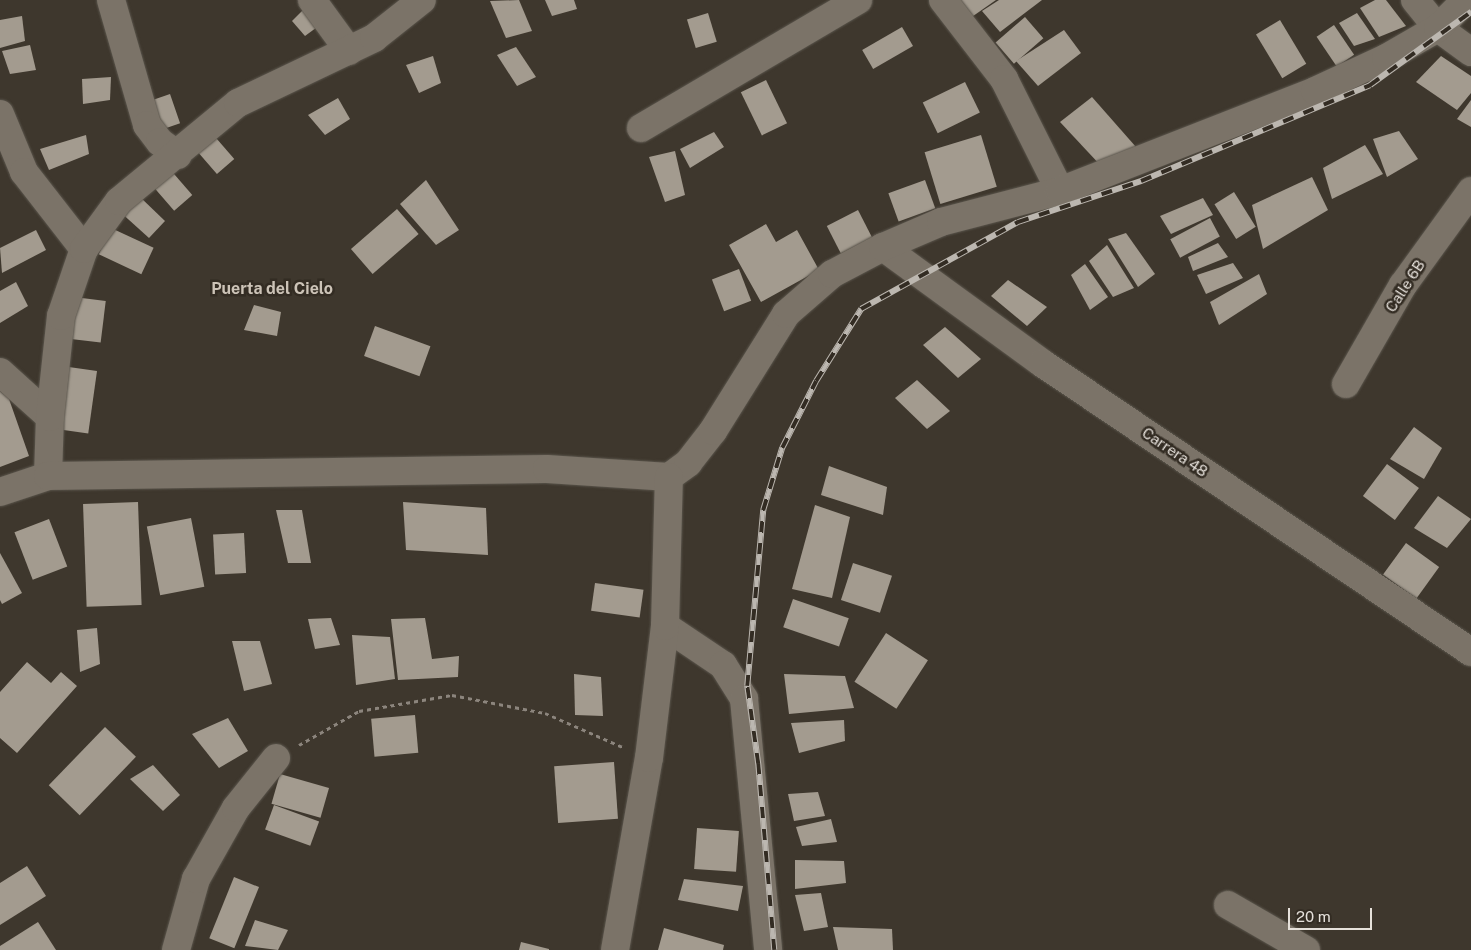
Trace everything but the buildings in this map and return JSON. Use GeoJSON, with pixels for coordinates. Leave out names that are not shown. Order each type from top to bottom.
{"type":"FeatureCollection","features":[{"type":"Feature","properties":{"kind":"street"},"geometry":{"type":"LineString","coordinates":[[111,0],[147,125],[160,142],[178,155]]}},
{"type":"Feature","properties":{"kind":"street"},"geometry":{"type":"LineString","coordinates":[[312,0],[349,51]]}},
{"type":"Feature","properties":{"kind":"street"},"geometry":{"type":"LineString","coordinates":[[48,476],[50,417],[61,316],[84,249],[119,201],[178,155],[238,103],[374,38],[422,0]]}},
{"type":"Feature","properties":{"kind":"street"},"geometry":{"type":"LineString","coordinates":[[641,128],[858,0]]}},
{"type":"Feature","properties":{"kind":"street"},"geometry":{"type":"LineString","coordinates":[[943,0],[1004,79],[1060,191]]}},
{"type":"Feature","properties":{"kind":"street"},"geometry":{"type":"LineString","coordinates":[[1415,0],[1438,28],[1471,52]]}},
{"type":"Feature","properties":{"kind":"street"},"geometry":{"type":"LineString","coordinates":[[0,492],[48,476],[547,469],[668,478],[688,463],[712,431],[786,314],[832,274],[882,247],[941,222],[1060,191],[1314,91],[1386,58],[1438,28],[1466,0]]}},
{"type":"Feature","properties":{"kind":"street"},"geometry":{"type":"LineString","coordinates":[[0,114],[24,172],[84,249]]}},
{"type":"Feature","properties":{"kind":"street","name":"Calle 6B"},"geometry":{"type":"LineString","coordinates":[[1346,384],[1403,285],[1471,191]]}},
{"type":"Feature","properties":{"kind":"street","name":"Carrera 48"},"geometry":{"type":"LineString","coordinates":[[882,247],[1042,363],[1471,652]]}},
{"type":"Feature","properties":{"kind":"street"},"geometry":{"type":"LineString","coordinates":[[0,372],[50,417]]}},
{"type":"Feature","properties":{"kind":"street"},"geometry":{"type":"LineString","coordinates":[[615,950],[649,758],[665,626],[668,478]]}},
{"type":"Feature","properties":{"kind":"street"},"geometry":{"type":"LineString","coordinates":[[665,626],[723,665],[744,699],[768,950]]}},
{"type":"Feature","properties":{"kind":"street"},"geometry":{"type":"LineString","coordinates":[[176,950],[196,879],[236,808],[276,758]]}},
{"type":"Feature","properties":{"kind":"street"},"geometry":{"type":"LineString","coordinates":[[1228,905],[1306,950]]}},
{"type":"Feature","properties":{"kind":"path"},"geometry":{"type":"LineString","coordinates":[[276,758],[359,711],[452,695],[545,713],[649,758]]}},
{"type":"Feature","properties":{"kind":"railway"},"geometry":{"type":"LineString","coordinates":[[774,950],[758,764],[747,686],[763,510],[782,448],[816,381],[861,309],[1018,222],[1141,181],[1370,85],[1471,12]]}},
{"type":"Feature","properties":{"kind":"district","name":"Puerta del Cielo"},"geometry":{"type":"Point","coordinates":[272,289]}}]}
